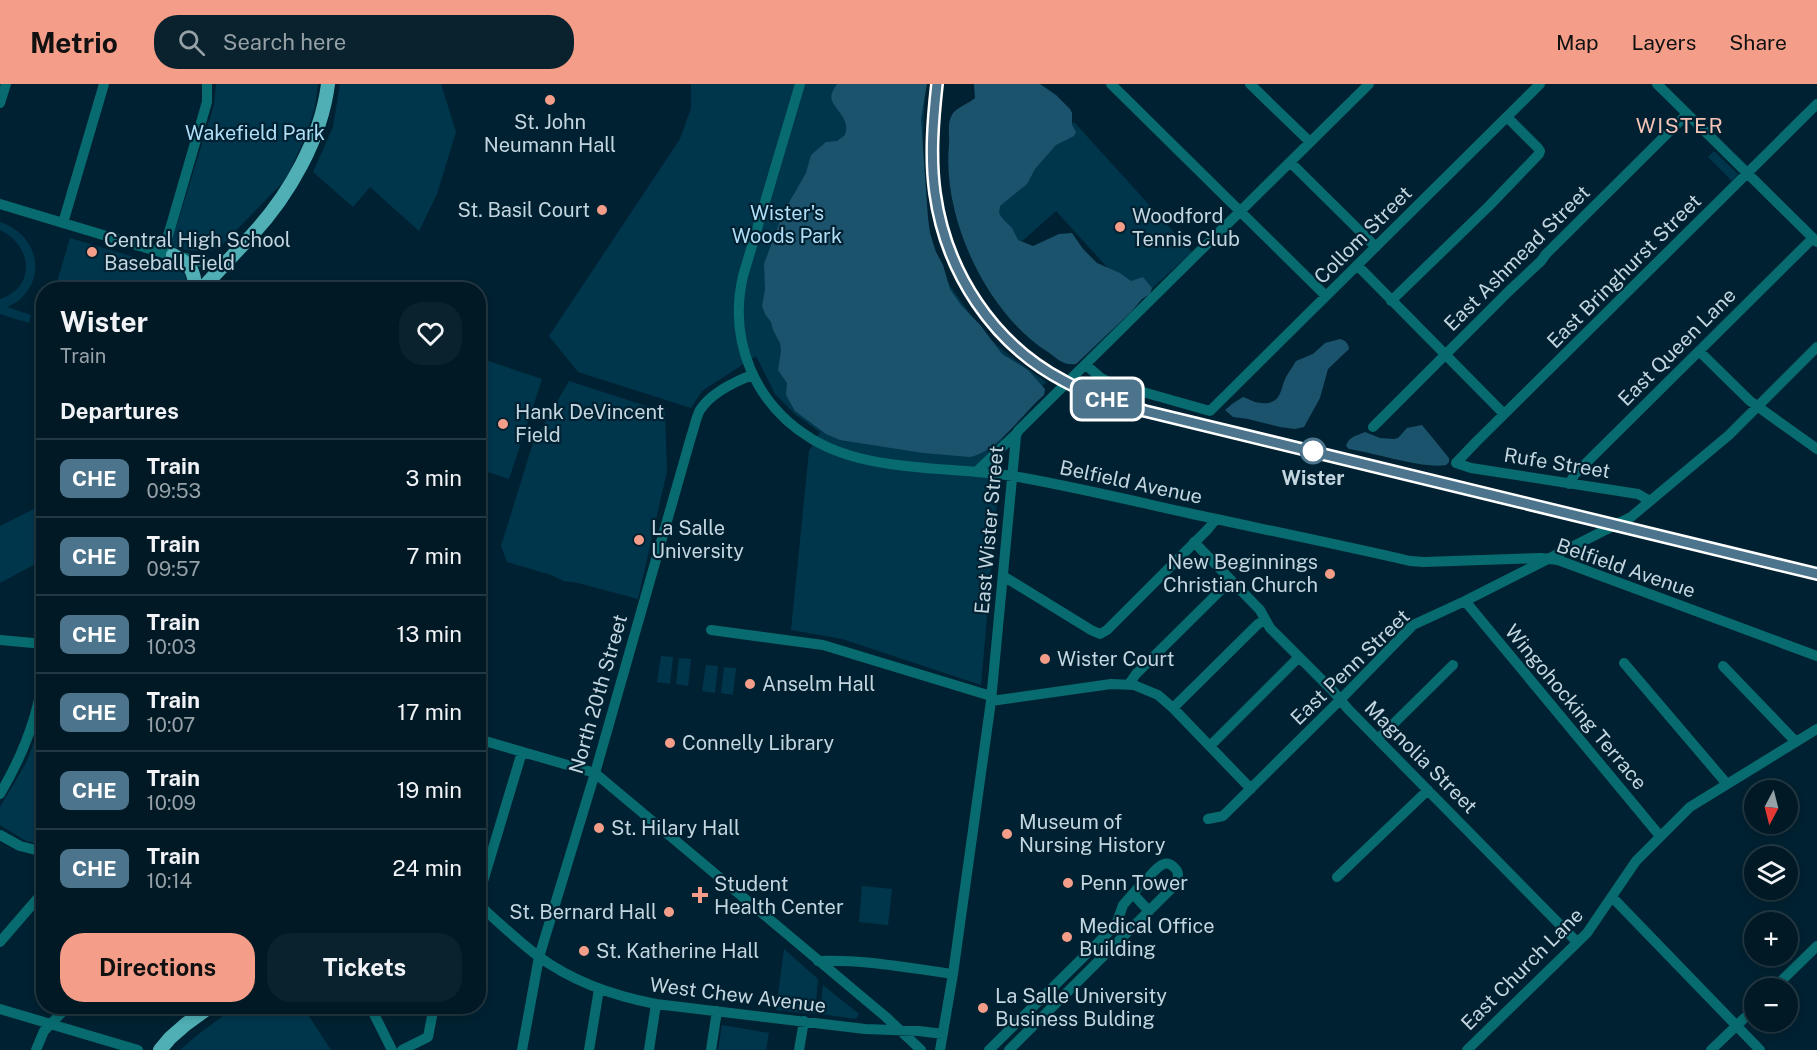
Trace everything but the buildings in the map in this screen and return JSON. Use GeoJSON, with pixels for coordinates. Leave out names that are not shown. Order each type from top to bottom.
{"type":"FeatureCollection","features":[{"type":"Feature","properties":{"kind":"main road"},"geometry":{"type":"LineString","coordinates":[[208,282],[254,233],[302,165],[317,130],[328,84]]}},
{"type":"Feature","properties":{"kind":"main road"},"geometry":{"type":"LineString","coordinates":[[168,254],[181,260],[193,271],[195,282]]}},
{"type":"Feature","properties":{"kind":"main road"},"geometry":{"type":"LineString","coordinates":[[160,1050],[170,1038],[200,1014]]}},
{"type":"Feature","properties":{"kind":"street"},"geometry":{"type":"LineString","coordinates":[[0,103],[6,84]]}},
{"type":"Feature","properties":{"kind":"street"},"geometry":{"type":"LineString","coordinates":[[63,223],[104,84]]}},
{"type":"Feature","properties":{"kind":"street"},"geometry":{"type":"LineString","coordinates":[[168,254],[207,102],[207,84]]}},
{"type":"Feature","properties":{"kind":"street","name":"Belfield Avenue"},"geometry":{"type":"LineString","coordinates":[[800,84],[741,287],[739,310],[740,334],[752,375],[769,402],[804,435],[825,446],[880,462],[1012,476],[1416,561],[1549,558],[1569,563],[1817,656]]}},
{"type":"Feature","properties":{"kind":"street"},"geometry":{"type":"LineString","coordinates":[[1111,84],[1326,296]]}},
{"type":"Feature","properties":{"kind":"street"},"geometry":{"type":"LineString","coordinates":[[1250,84],[1310,142]]}},
{"type":"Feature","properties":{"kind":"street","name":"East Wister Street"},"geometry":{"type":"LineString","coordinates":[[940,1050],[953,974],[991,698],[1015,440],[1018,431],[1369,84]]}},
{"type":"Feature","properties":{"kind":"street","name":"Collom Street"},"geometry":{"type":"LineString","coordinates":[[1086,365],[1111,383],[1210,411],[1540,84]]}},
{"type":"Feature","properties":{"kind":"street"},"geometry":{"type":"LineString","coordinates":[[1657,84],[1815,240]]}},
{"type":"Feature","properties":{"kind":"street","name":"East Bringhurst Street"},"geometry":{"type":"LineString","coordinates":[[1456,463],[1817,104]]}},
{"type":"Feature","properties":{"kind":"street","name":"East Ashmead Street"},"geometry":{"type":"LineString","coordinates":[[1373,427],[1688,114]]}},
{"type":"Feature","properties":{"kind":"street"},"geometry":{"type":"LineString","coordinates":[[1391,301],[1488,207],[1540,151],[1507,117]]}},
{"type":"Feature","properties":{"kind":"street"},"geometry":{"type":"LineString","coordinates":[[1290,162],[1376,247]]}},
{"type":"Feature","properties":{"kind":"street"},"geometry":{"type":"LineString","coordinates":[[0,204],[168,254],[207,262],[219,269]]}},
{"type":"Feature","properties":{"kind":"street","name":"East Queen Lane"},"geometry":{"type":"LineString","coordinates":[[1569,483],[1575,474],[1699,351],[1815,240]]}},
{"type":"Feature","properties":{"kind":"street"},"geometry":{"type":"LineString","coordinates":[[1358,266],[1504,414]]}},
{"type":"Feature","properties":{"kind":"street","name":"East Penn Street"},"geometry":{"type":"LineString","coordinates":[[1208,819],[1223,816],[1413,625],[1618,525],[1729,435],[1817,347]]}},
{"type":"Feature","properties":{"kind":"street"},"geometry":{"type":"LineString","coordinates":[[1699,351],[1757,407],[1817,450]]}},
{"type":"Feature","properties":{"kind":"street","name":"North 20th Street"},"geometry":{"type":"LineString","coordinates":[[522,1050],[539,957],[700,410],[721,392],[752,375]]}},
{"type":"Feature","properties":{"kind":"street"},"geometry":{"type":"LineString","coordinates":[[976,472],[1018,431]]}},
{"type":"Feature","properties":{"kind":"street","name":"Rufe Street"},"geometry":{"type":"LineString","coordinates":[[1456,463],[1464,467],[1638,494],[1650,501]]}},
{"type":"Feature","properties":{"kind":"street"},"geometry":{"type":"LineString","coordinates":[[1003,576],[1100,634],[1107,630],[1216,519]]}},
{"type":"Feature","properties":{"kind":"street","name":"Magnolia Street"},"geometry":{"type":"LineString","coordinates":[[1194,542],[1260,610],[1270,628],[1577,942]]}},
{"type":"Feature","properties":{"kind":"street"},"geometry":{"type":"LineString","coordinates":[[1130,684],[1136,674],[1230,580]]}},
{"type":"Feature","properties":{"kind":"street","name":"Wingohocking Terrace"},"geometry":{"type":"LineString","coordinates":[[1465,601],[1660,836]]}},
{"type":"Feature","properties":{"kind":"street"},"geometry":{"type":"LineString","coordinates":[[1173,708],[1265,620]]}},
{"type":"Feature","properties":{"kind":"street"},"geometry":{"type":"LineString","coordinates":[[711,630],[823,645],[991,698],[1111,684],[1130,684],[1158,695],[1173,708],[1251,789]]}},
{"type":"Feature","properties":{"kind":"street"},"geometry":{"type":"LineString","coordinates":[[0,640],[36,643]]}},
{"type":"Feature","properties":{"kind":"street"},"geometry":{"type":"LineString","coordinates":[[1210,746],[1299,657]]}},
{"type":"Feature","properties":{"kind":"street"},"geometry":{"type":"LineString","coordinates":[[1624,663],[1727,784]]}},
{"type":"Feature","properties":{"kind":"street"},"geometry":{"type":"LineString","coordinates":[[1378,739],[1453,665]]}},
{"type":"Feature","properties":{"kind":"street"},"geometry":{"type":"LineString","coordinates":[[1723,666],[1796,742]]}},
{"type":"Feature","properties":{"kind":"street"},"geometry":{"type":"LineString","coordinates":[[0,794],[23,751],[36,711]]}},
{"type":"Feature","properties":{"kind":"street","name":"East Church Lane"},"geometry":{"type":"LineString","coordinates":[[1467,1050],[1592,927],[1636,861],[1694,804],[1817,729]]}},
{"type":"Feature","properties":{"kind":"street"},"geometry":{"type":"LineString","coordinates":[[486,741],[594,773],[901,1030],[921,1050]]}},
{"type":"Feature","properties":{"kind":"street"},"geometry":{"type":"LineString","coordinates":[[486,871],[522,752]]}},
{"type":"Feature","properties":{"kind":"street"},"geometry":{"type":"LineString","coordinates":[[1337,878],[1428,790]]}},
{"type":"Feature","properties":{"kind":"street"},"geometry":{"type":"LineString","coordinates":[[0,835],[20,846],[36,850]]}},
{"type":"Feature","properties":{"kind":"street"},"geometry":{"type":"LineString","coordinates":[[1009,1050],[1175,885],[1178,875],[1177,870],[1170,864],[1165,864],[1149,877]]}},
{"type":"Feature","properties":{"kind":"street"},"geometry":{"type":"LineString","coordinates":[[989,1050],[1116,926],[1123,905],[1135,892],[1149,911]]}},
{"type":"Feature","properties":{"kind":"street"},"geometry":{"type":"LineString","coordinates":[[1612,897],[1760,1050]]}},
{"type":"Feature","properties":{"kind":"street"},"geometry":{"type":"LineString","coordinates":[[0,942],[36,900]]}},
{"type":"Feature","properties":{"kind":"street","name":"West Chew Avenue"},"geometry":{"type":"LineString","coordinates":[[486,911],[539,957],[569,975],[599,989],[629,999],[865,1029],[943,1034]]}},
{"type":"Feature","properties":{"kind":"street"},"geometry":{"type":"LineString","coordinates":[[1784,978],[1817,946]]}},
{"type":"Feature","properties":{"kind":"street"},"geometry":{"type":"LineString","coordinates":[[818,961],[874,963],[953,974]]}},
{"type":"Feature","properties":{"kind":"street"},"geometry":{"type":"LineString","coordinates":[[589,1050],[599,989]]}},
{"type":"Feature","properties":{"kind":"street"},"geometry":{"type":"LineString","coordinates":[[649,1050],[656,1004]]}},
{"type":"Feature","properties":{"kind":"street"},"geometry":{"type":"LineString","coordinates":[[0,1009],[138,1050]]}},
{"type":"Feature","properties":{"kind":"street"},"geometry":{"type":"LineString","coordinates":[[711,1050],[717,1011]]}},
{"type":"Feature","properties":{"kind":"street"},"geometry":{"type":"LineString","coordinates":[[36,1050],[44,1031],[61,1014]]}},
{"type":"Feature","properties":{"kind":"street"},"geometry":{"type":"LineString","coordinates":[[374,1014],[392,1050]]}},
{"type":"Feature","properties":{"kind":"street"},"geometry":{"type":"LineString","coordinates":[[402,1050],[428,1037],[432,1014]]}},
{"type":"Feature","properties":{"kind":"street"},"geometry":{"type":"LineString","coordinates":[[1711,1050],[1744,1018]]}},
{"type":"Feature","properties":{"kind":"street"},"geometry":{"type":"LineString","coordinates":[[799,1050],[804,1021]]}},
{"type":"Feature","properties":{"kind":"green space","name":"Wakefield Park"},"geometry":{"type":"Polygon","coordinates":[[[216,84],[318,84],[315,107],[305,138],[286,179],[221,246],[203,251],[170,247],[214,105],[216,84]]]}},
{"type":"Feature","properties":{"kind":"green space"},"geometry":{"type":"Polygon","coordinates":[[[340,84],[441,84],[456,132],[437,194],[419,231],[370,187],[353,207],[313,172],[333,127],[340,84]]]}},
{"type":"Feature","properties":{"kind":"green space","name":"Wister's Woods Park"},"geometry":{"type":"Polygon","coordinates":[[[691,84],[925,84],[923,210],[944,277],[984,334],[1046,382],[1003,432],[981,685],[842,639],[791,630],[809,451],[820,432],[796,415],[775,394],[756,356],[702,391],[691,408],[578,372],[549,336],[680,139],[691,108],[691,84]]]}},
{"type":"Feature","properties":{"kind":"green space"},"geometry":{"type":"Polygon","coordinates":[[[837,84],[927,84],[921,119],[928,218],[935,250],[943,265],[950,289],[1002,354],[1028,370],[1045,389],[1044,395],[1000,440],[980,454],[970,457],[923,453],[840,440],[826,434],[795,411],[786,395],[787,383],[778,370],[780,343],[762,306],[765,289],[764,264],[783,213],[806,173],[811,155],[826,142],[837,141],[845,135],[845,122],[831,98],[837,84]]]}},
{"type":"Feature","properties":{"kind":"green space"},"geometry":{"type":"Polygon","coordinates":[[[974,84],[1040,84],[1056,95],[1072,113],[1072,125],[1076,132],[1074,136],[1056,145],[1035,169],[1027,184],[1000,206],[999,213],[1012,228],[1018,240],[1033,246],[1059,234],[1072,233],[1097,263],[1120,273],[1131,281],[1143,277],[1152,288],[1150,294],[1142,299],[1076,364],[1064,363],[1058,359],[1026,335],[1005,313],[973,261],[961,232],[953,202],[949,173],[949,123],[955,111],[975,98],[974,84]]]}},
{"type":"Feature","properties":{"kind":"green space","name":"Woodford Tennis Club"},"geometry":{"type":"Polygon","coordinates":[[[1074,122],[1192,252],[1138,301],[1056,211],[1020,243],[984,203],[1074,122]]]}},
{"type":"Feature","properties":{"kind":"green space"},"geometry":{"type":"Polygon","coordinates":[[[1714,151],[1738,174],[1732,181],[1708,157],[1714,151]]]}},
{"type":"Feature","properties":{"kind":"green space"},"geometry":{"type":"Polygon","coordinates":[[[0,222],[12,227],[22,235],[34,255],[34,278],[28,290],[18,301],[7,307],[31,315],[29,323],[0,314],[0,299],[12,293],[20,285],[25,276],[26,266],[19,245],[0,230],[0,222]]]}},
{"type":"Feature","properties":{"kind":"green space","name":"Central High School Baseball Field"},"geometry":{"type":"Polygon","coordinates":[[[70,238],[174,269],[185,274],[187,282],[57,282],[70,238]]]}},
{"type":"Feature","properties":{"kind":"green space"},"geometry":{"type":"Polygon","coordinates":[[[1340,339],[1346,342],[1349,349],[1328,369],[1320,398],[1304,427],[1295,429],[1280,427],[1233,417],[1225,410],[1243,397],[1259,403],[1268,403],[1277,399],[1296,361],[1313,354],[1325,343],[1340,339]]]}},
{"type":"Feature","properties":{"kind":"green space","name":"Hank DeVincent Field"},"geometry":{"type":"Polygon","coordinates":[[[486,360],[542,379],[509,479],[486,471],[486,360]]]}},
{"type":"Feature","properties":{"kind":"green space"},"geometry":{"type":"Polygon","coordinates":[[[569,381],[665,412],[667,471],[638,599],[564,581],[507,562],[501,546],[533,443],[569,381]]]}},
{"type":"Feature","properties":{"kind":"green space"},"geometry":{"type":"Polygon","coordinates":[[[1422,425],[1449,458],[1446,465],[1412,463],[1349,449],[1346,446],[1351,438],[1365,432],[1380,438],[1394,439],[1398,438],[1407,428],[1422,425]]]}},
{"type":"Feature","properties":{"kind":"green space"},"geometry":{"type":"Polygon","coordinates":[[[36,508],[36,564],[0,583],[0,526],[36,508]]]}},
{"type":"Feature","properties":{"kind":"green space"},"geometry":{"type":"Polygon","coordinates":[[[661,656],[673,657],[670,684],[657,682],[661,656]]]}},
{"type":"Feature","properties":{"kind":"green space"},"geometry":{"type":"Polygon","coordinates":[[[679,658],[691,659],[688,686],[676,684],[679,658]]]}},
{"type":"Feature","properties":{"kind":"green space"},"geometry":{"type":"Polygon","coordinates":[[[706,665],[718,666],[715,693],[702,691],[706,665]]]}},
{"type":"Feature","properties":{"kind":"green space"},"geometry":{"type":"Polygon","coordinates":[[[724,667],[736,668],[733,695],[721,693],[724,667]]]}},
{"type":"Feature","properties":{"kind":"green space"},"geometry":{"type":"Polygon","coordinates":[[[36,738],[36,843],[26,841],[0,825],[0,807],[26,763],[36,738]]]}},
{"type":"Feature","properties":{"kind":"green space"},"geometry":{"type":"Polygon","coordinates":[[[862,886],[892,889],[888,925],[859,922],[862,886]]]}},
{"type":"Feature","properties":{"kind":"green space"},"geometry":{"type":"Polygon","coordinates":[[[784,949],[818,979],[815,1014],[776,1010],[784,949]]]}},
{"type":"Feature","properties":{"kind":"green space"},"geometry":{"type":"Polygon","coordinates":[[[823,985],[859,1014],[856,1019],[820,1014],[823,985]]]}},
{"type":"Feature","properties":{"kind":"green space"},"geometry":{"type":"Polygon","coordinates":[[[225,1014],[308,1014],[331,1050],[180,1050],[225,1014]]]}},
{"type":"Feature","properties":{"kind":"green space"},"geometry":{"type":"Polygon","coordinates":[[[722,1025],[769,1033],[766,1050],[718,1050],[722,1025]]]}},
{"type":"Feature","properties":{"kind":"railway"},"geometry":{"type":"LineString","coordinates":[[937,84],[932,138],[933,179],[941,223],[950,252],[978,304],[997,328],[1042,368],[1068,383],[1145,411],[1817,574]]}},
{"type":"Feature","properties":{"kind":"train","name":"CHE"},"geometry":{"type":"LineString","coordinates":[[937,84],[932,165],[934,191],[953,260],[986,316],[1015,348],[1057,378],[1093,394],[1145,411],[1817,574]]}},
{"type":"Feature","properties":{"kind":"place","name":"St. John Neumann Hall"},"geometry":{"type":"Point","coordinates":[550,100]}},
{"type":"Feature","properties":{"kind":"place","name":"St. Basil Court"},"geometry":{"type":"Point","coordinates":[602,210]}},
{"type":"Feature","properties":{"kind":"place","name":"Woodford Tennis Club"},"geometry":{"type":"Point","coordinates":[1120,227]}},
{"type":"Feature","properties":{"kind":"place","name":"Central High School Baseball Field"},"geometry":{"type":"Point","coordinates":[92,252]}},
{"type":"Feature","properties":{"kind":"place","name":"Hank DeVincent Field"},"geometry":{"type":"Point","coordinates":[503,424]}},
{"type":"Feature","properties":{"kind":"place","name":"Wister"},"geometry":{"type":"Point","coordinates":[1313,451]}},
{"type":"Feature","properties":{"kind":"place","name":"La Salle University"},"geometry":{"type":"Point","coordinates":[639,540]}},
{"type":"Feature","properties":{"kind":"place","name":"New Beginnings Christian Church"},"geometry":{"type":"Point","coordinates":[1330,574]}},
{"type":"Feature","properties":{"kind":"place","name":"Wister Court"},"geometry":{"type":"Point","coordinates":[1045,659]}},
{"type":"Feature","properties":{"kind":"place","name":"Anselm Hall"},"geometry":{"type":"Point","coordinates":[750,684]}},
{"type":"Feature","properties":{"kind":"place","name":"Connelly Library"},"geometry":{"type":"Point","coordinates":[670,743]}},
{"type":"Feature","properties":{"kind":"place","name":"St. Hilary Hall"},"geometry":{"type":"Point","coordinates":[599,828]}},
{"type":"Feature","properties":{"kind":"place","name":"Museum of Nursing History"},"geometry":{"type":"Point","coordinates":[1007,834]}},
{"type":"Feature","properties":{"kind":"place","name":"Penn Tower"},"geometry":{"type":"Point","coordinates":[1068,883]}},
{"type":"Feature","properties":{"kind":"place","name":"Student Health Center"},"geometry":{"type":"Point","coordinates":[700,895]}},
{"type":"Feature","properties":{"kind":"place","name":"St. Bernard Hall"},"geometry":{"type":"Point","coordinates":[669,912]}},
{"type":"Feature","properties":{"kind":"place","name":"Medical Office Building"},"geometry":{"type":"Point","coordinates":[1067,937]}},
{"type":"Feature","properties":{"kind":"place","name":"St. Katherine Hall"},"geometry":{"type":"Point","coordinates":[584,951]}},
{"type":"Feature","properties":{"kind":"place","name":"La Salle University Business Bulding"},"geometry":{"type":"Point","coordinates":[983,1008]}},
{"type":"Feature","properties":{"kind":"district","name":"WISTER"},"geometry":{"type":"Point","coordinates":[1680,125]}}]}
